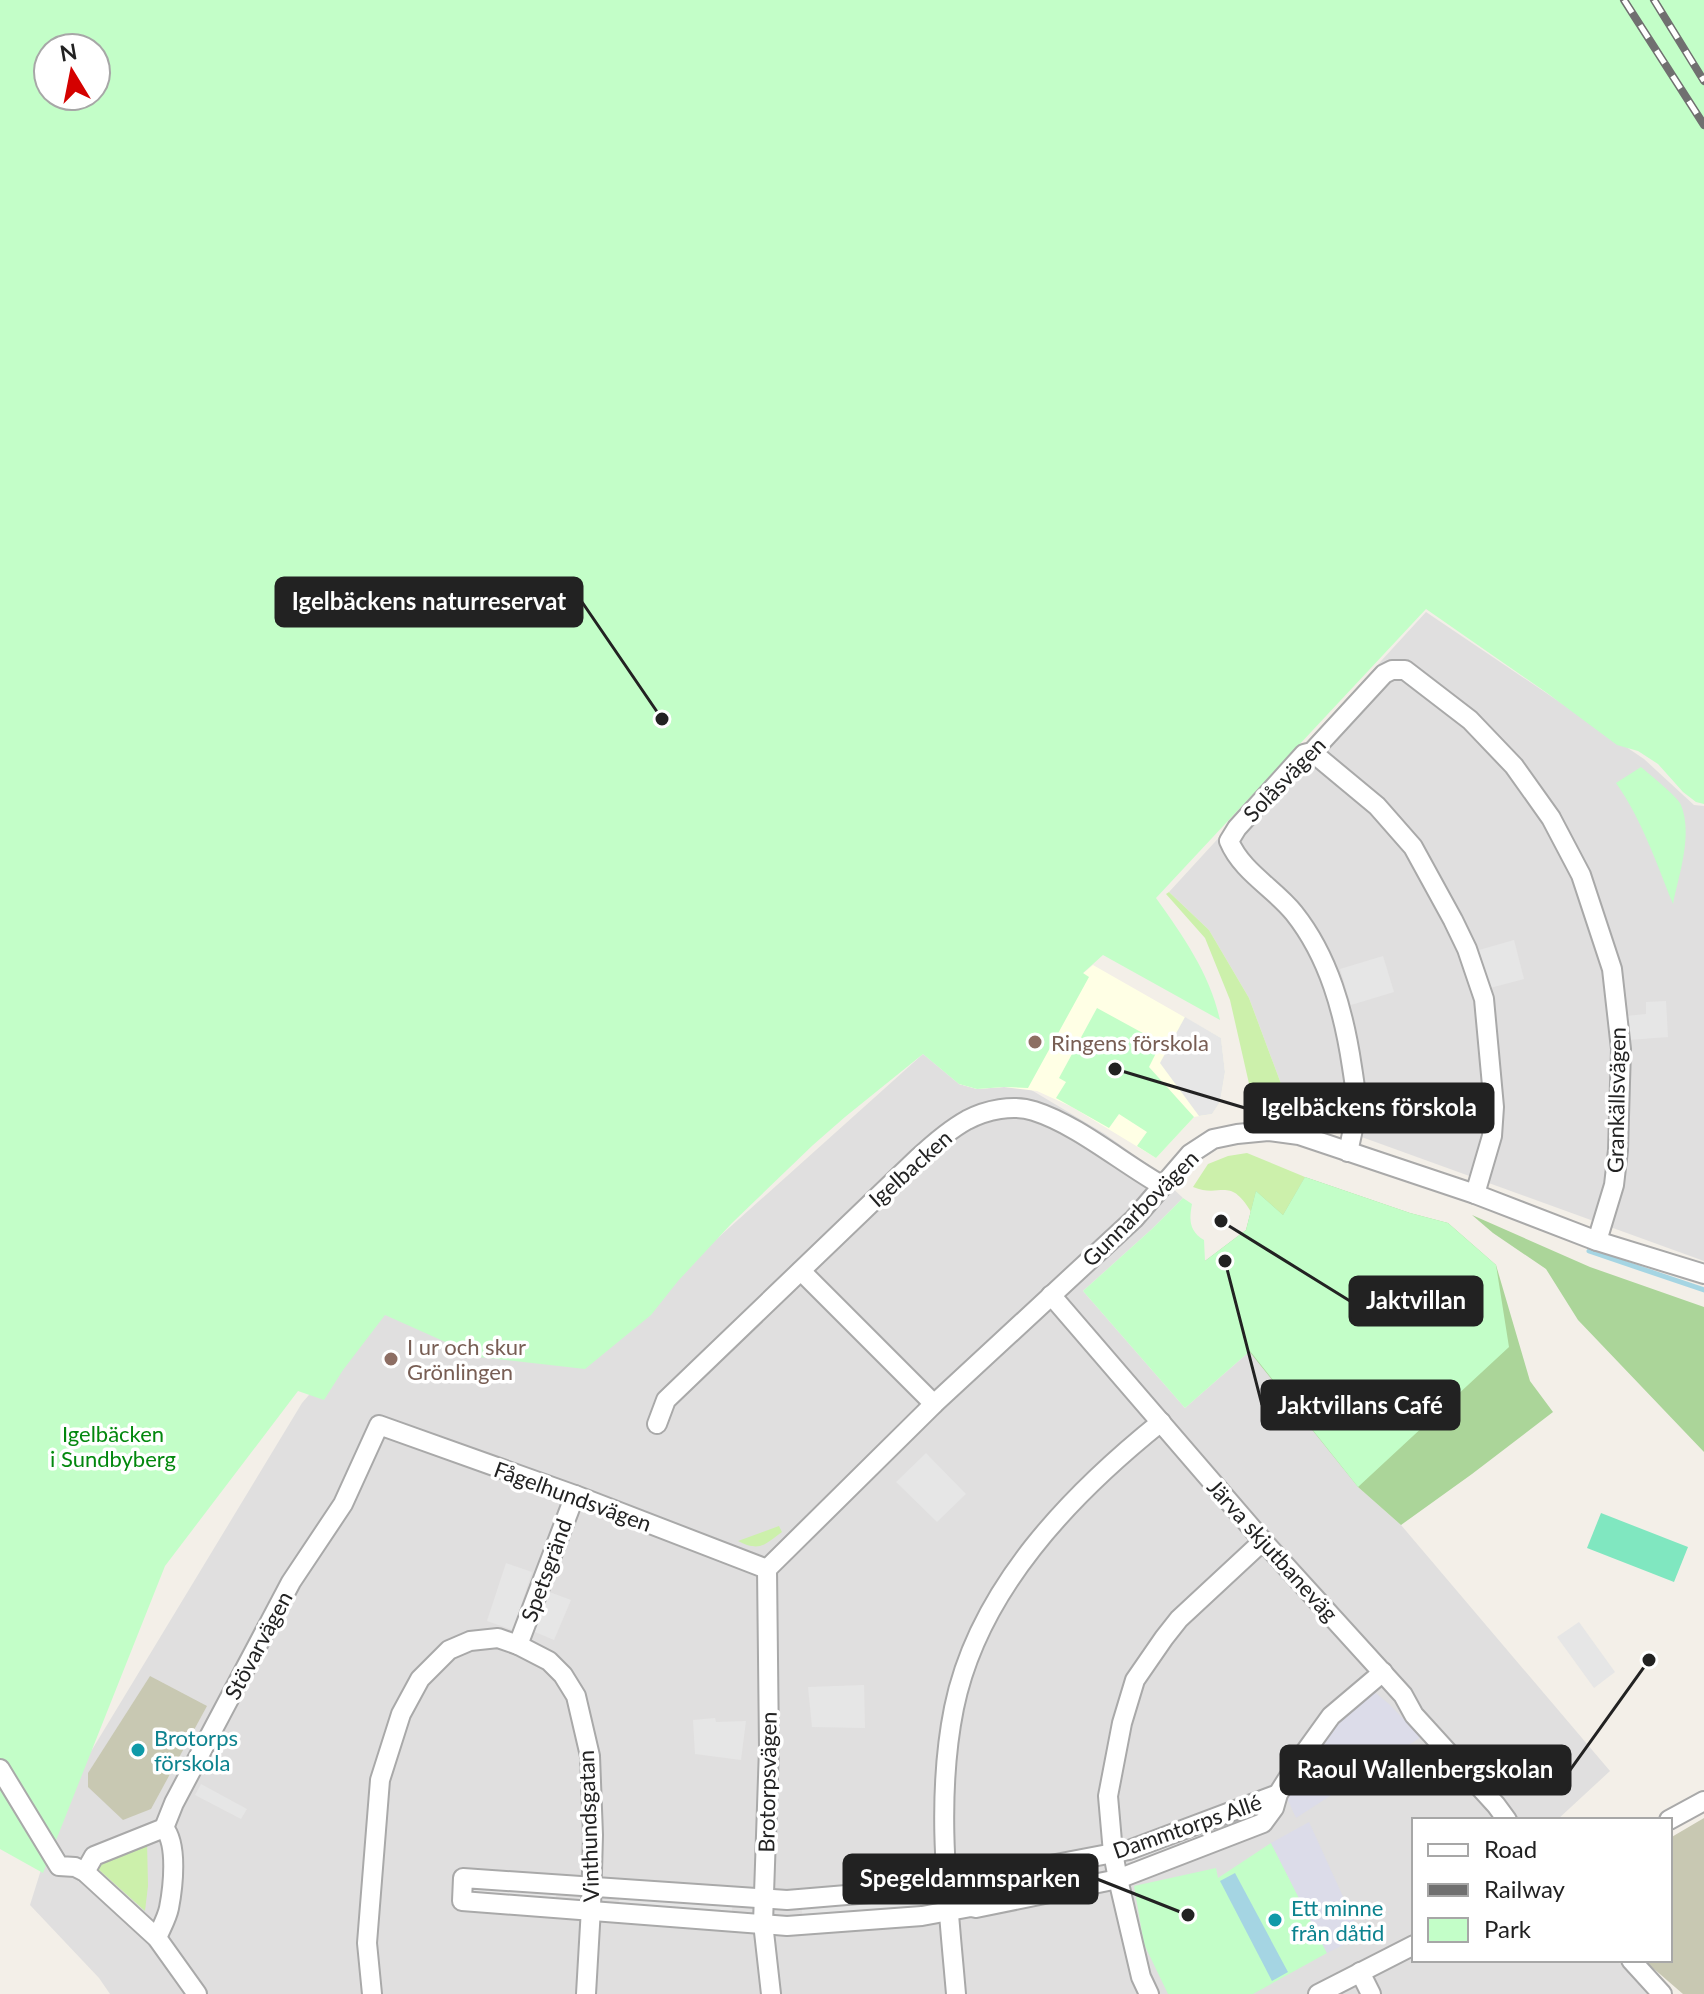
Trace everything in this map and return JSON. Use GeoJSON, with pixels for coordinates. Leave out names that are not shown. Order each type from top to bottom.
{"type":"FeatureCollection","features":[{"type":"Feature","properties":{"kind":"street","name":"Grankällsvägen"},"geometry":{"type":"LineString","coordinates":[[1384,674],[1392,670],[1405,670],[1470,720],[1533,791],[1581,875],[1612,969],[1621,1049],[1614,1185],[1597,1241]]}},
{"type":"Feature","properties":{"kind":"street","name":"Solåsvägen"},"geometry":{"type":"LineString","coordinates":[[1348,1152],[1356,1099],[1348,1040],[1335,990],[1319,951],[1294,913],[1235,856],[1229,841],[1237,828],[1304,754],[1312,752],[1384,674]]}},
{"type":"Feature","properties":{"kind":"street"},"geometry":{"type":"LineString","coordinates":[[1312,752],[1377,806],[1413,847],[1467,949],[1484,999],[1494,1107],[1492,1136],[1475,1194]]}},
{"type":"Feature","properties":{"kind":"street","name":"Igelbacken"},"geometry":{"type":"LineString","coordinates":[[657,1424],[666,1400],[918,1158],[969,1119],[999,1109],[1032,1110],[1067,1126],[1163,1186]]}},
{"type":"Feature","properties":{"kind":"street","name":"Gunnarbovägen"},"geometry":{"type":"LineString","coordinates":[[767,1569],[934,1404],[1134,1219],[1190,1154],[1213,1139],[1268,1131],[1299,1135],[1475,1194],[1597,1241],[1704,1274]]}},
{"type":"Feature","properties":{"kind":"street"},"geometry":{"type":"LineString","coordinates":[[801,1271],[934,1404]]}},
{"type":"Feature","properties":{"kind":"street","name":"Järva skjutbaneväg"},"geometry":{"type":"LineString","coordinates":[[1051,1295],[1263,1541],[1383,1672],[1403,1695],[1414,1715],[1501,1812]]}},
{"type":"Feature","properties":{"kind":"street"},"geometry":{"type":"LineString","coordinates":[[956,1994],[944,1819],[947,1755],[954,1707],[966,1666],[991,1609],[1024,1559],[1072,1501],[1161,1422]]}},
{"type":"Feature","properties":{"kind":"street","name":"Fågelhundsvägen"},"geometry":{"type":"LineString","coordinates":[[379,1425],[575,1495],[767,1569]]}},
{"type":"Feature","properties":{"kind":"street","name":"Stövarvägen"},"geometry":{"type":"LineString","coordinates":[[164,1828],[174,1803],[291,1582],[343,1504],[379,1425]]}},
{"type":"Feature","properties":{"kind":"street","name":"Spetsgränd"},"geometry":{"type":"LineString","coordinates":[[518,1645],[575,1495]]}},
{"type":"Feature","properties":{"kind":"street"},"geometry":{"type":"LineString","coordinates":[[1149,1994],[1141,1977],[1113,1853],[1108,1796],[1122,1723],[1135,1680],[1179,1619],[1263,1541]]}},
{"type":"Feature","properties":{"kind":"street","name":"Brotorpsvägen"},"geometry":{"type":"LineString","coordinates":[[767,1569],[769,1748],[763,1923],[771,1994]]}},
{"type":"Feature","properties":{"kind":"street","name":"Vinthundsgatan"},"geometry":{"type":"LineString","coordinates":[[372,1994],[367,1943],[380,1780],[401,1714],[420,1679],[449,1650],[470,1641],[498,1638],[549,1661],[563,1675],[576,1696],[590,1756],[593,1835],[586,1994]]}},
{"type":"Feature","properties":{"kind":"street","name":"Dammtorps Allé"},"geometry":{"type":"LineString","coordinates":[[1278,1794],[1129,1850],[948,1885],[801,1899],[763,1899],[463,1878],[462,1901],[787,1926],[922,1916],[1118,1879],[1263,1823],[1300,1759],[1331,1716],[1383,1672]]}},
{"type":"Feature","properties":{"kind":"street"},"geometry":{"type":"LineString","coordinates":[[0,1769],[59,1866],[75,1867],[85,1872],[157,1938],[197,1994]]}},
{"type":"Feature","properties":{"kind":"street"},"geometry":{"type":"LineString","coordinates":[[1672,1818],[1704,1801]]}},
{"type":"Feature","properties":{"kind":"street"},"geometry":{"type":"LineString","coordinates":[[85,1872],[94,1856],[164,1828],[170,1835],[174,1854],[169,1910],[157,1938]]}},
{"type":"Feature","properties":{"kind":"street"},"geometry":{"type":"LineString","coordinates":[[1318,1994],[1412,1946]]}},
{"type":"Feature","properties":{"kind":"street"},"geometry":{"type":"LineString","coordinates":[[1633,1962],[1662,1994]]}},
{"type":"Feature","properties":{"kind":"street"},"geometry":{"type":"LineString","coordinates":[[1360,1972],[1371,1994]]}},
{"type":"Feature","properties":{"kind":"shaded area"},"geometry":{"type":"Polygon","coordinates":[[[1426,612],[1644,759],[1694,805],[1704,806],[1704,1261],[1334,1127],[1293,1116],[1249,998],[1209,930],[1169,892],[1426,612]]]}},
{"type":"Feature","properties":{"kind":"shaded area"},"geometry":{"type":"Polygon","coordinates":[[[1514,940],[1524,979],[1490,988],[1479,950],[1514,940]]]}},
{"type":"Feature","properties":{"kind":"shaded area"},"geometry":{"type":"Polygon","coordinates":[[[1383,956],[1394,992],[1351,1005],[1340,969],[1383,956]]]}},
{"type":"Feature","properties":{"kind":"shaded area"},"geometry":{"type":"Polygon","coordinates":[[[1093,965],[1221,1038],[1225,1072],[1220,1102],[1212,1114],[1194,1117],[1156,1158],[1072,1107],[1037,1091],[1004,1087],[977,1089],[959,1084],[1093,965]]]}},
{"type":"Feature","properties":{"kind":"shaded area"},"geometry":{"type":"Polygon","coordinates":[[[1666,1001],[1668,1037],[1628,1040],[1626,1016],[1646,1014],[1646,1002],[1666,1001]]]}},
{"type":"Feature","properties":{"kind":"shaded area"},"geometry":{"type":"Polygon","coordinates":[[[1185,1017],[1221,1038],[1225,1072],[1220,1102],[1212,1114],[1199,1116],[1160,1063],[1185,1017]]]}},
{"type":"Feature","properties":{"kind":"shaded area"},"geometry":{"type":"Polygon","coordinates":[[[923,1054],[959,1084],[977,1089],[1028,1088],[1105,1134],[1147,1164],[1183,1198],[1083,1291],[1185,1408],[1250,1351],[1358,1487],[1401,1525],[1610,1771],[1559,1818],[1412,1818],[1412,1962],[1618,1962],[1654,1994],[110,1994],[99,1978],[30,1905],[64,1796],[302,1403],[390,1301],[690,1263],[923,1054]]]}},
{"type":"Feature","properties":{"kind":"shaded area"},"geometry":{"type":"Polygon","coordinates":[[[926,1453],[966,1494],[937,1522],[896,1482],[926,1453]]]}},
{"type":"Feature","properties":{"kind":"shaded area"},"geometry":{"type":"Polygon","coordinates":[[[506,1563],[532,1572],[513,1630],[487,1621],[506,1563]]]}},
{"type":"Feature","properties":{"kind":"shaded area"},"geometry":{"type":"Polygon","coordinates":[[[544,1590],[571,1600],[554,1640],[528,1629],[544,1590]]]}},
{"type":"Feature","properties":{"kind":"shaded area"},"geometry":{"type":"Polygon","coordinates":[[[1579,1622],[1615,1672],[1594,1688],[1557,1637],[1579,1622]]]}},
{"type":"Feature","properties":{"kind":"shaded area"},"geometry":{"type":"Polygon","coordinates":[[[150,1676],[207,1706],[151,1809],[123,1820],[88,1787],[88,1773],[150,1676]]]}},
{"type":"Feature","properties":{"kind":"shaded area"},"geometry":{"type":"Polygon","coordinates":[[[864,1685],[865,1728],[812,1727],[808,1687],[864,1685]]]}},
{"type":"Feature","properties":{"kind":"shaded area"},"geometry":{"type":"Polygon","coordinates":[[[1371,1689],[1421,1737],[1296,1818],[1286,1796],[1333,1723],[1371,1689]]]}},
{"type":"Feature","properties":{"kind":"shaded area"},"geometry":{"type":"Polygon","coordinates":[[[715,1718],[716,1722],[746,1721],[741,1760],[695,1754],[693,1720],[715,1718]]]}},
{"type":"Feature","properties":{"kind":"shaded area"},"geometry":{"type":"Polygon","coordinates":[[[201,1784],[247,1809],[241,1819],[195,1795],[201,1784]]]}},
{"type":"Feature","properties":{"kind":"shaded area"},"geometry":{"type":"Polygon","coordinates":[[[1255,1802],[1263,1823],[1137,1873],[1129,1850],[1255,1802]]]}},
{"type":"Feature","properties":{"kind":"shaded area"},"geometry":{"type":"Polygon","coordinates":[[[1704,1818],[1704,1994],[1683,1994],[1646,1962],[1672,1962],[1672,1837],[1704,1818]]]}},
{"type":"Feature","properties":{"kind":"shaded area"},"geometry":{"type":"Polygon","coordinates":[[[1309,1822],[1361,1936],[1327,1953],[1271,1843],[1309,1822]]]}},
{"type":"Feature","properties":{"kind":"shaded area"},"geometry":{"type":"Polygon","coordinates":[[[1092,1858],[1097,1883],[976,1908],[972,1881],[1092,1858]]]}},
{"type":"Feature","properties":{"kind":"shaded area"},"geometry":{"type":"Polygon","coordinates":[[[475,1879],[557,1885],[555,1908],[473,1902],[475,1879]]]}},
{"type":"Feature","properties":{"kind":"shaded area"},"geometry":{"type":"Polygon","coordinates":[[[923,1888],[922,1916],[803,1925],[801,1899],[923,1888]]]}},
{"type":"Feature","properties":{"kind":"shaded area"},"geometry":{"type":"Polygon","coordinates":[[[620,1889],[733,1897],[731,1921],[618,1913],[620,1889]]]}},
{"type":"Feature","properties":{"kind":"green space","name":"Igelbäcken i Sundbyberg"},"geometry":{"type":"Polygon","coordinates":[[[0,0],[1704,0],[1704,804],[1683,792],[1658,764],[1638,751],[1617,745],[1426,609],[1156,898],[1202,971],[1220,1020],[1103,955],[1083,973],[1089,977],[1028,1088],[977,1089],[959,1084],[923,1054],[813,1145],[732,1223],[651,1315],[585,1369],[479,1357],[385,1315],[324,1400],[298,1391],[165,1566],[43,1873],[0,1849],[0,0]]]}},
{"type":"Feature","properties":{"kind":"green space"},"geometry":{"type":"Polygon","coordinates":[[[1641,767],[1679,801],[1684,817],[1684,854],[1673,904],[1641,826],[1616,783],[1641,767]]]}},
{"type":"Feature","properties":{"kind":"green space"},"geometry":{"type":"Polygon","coordinates":[[[1169,892],[1209,930],[1249,998],[1293,1116],[1247,1117],[1250,1088],[1230,1000],[1205,938],[1166,894],[1169,892]]]}},
{"type":"Feature","properties":{"kind":"green space"},"geometry":{"type":"Polygon","coordinates":[[[1097,1008],[1161,1043],[1149,1067],[1194,1117],[1156,1158],[1137,1146],[1147,1132],[1119,1114],[1109,1128],[1056,1098],[1066,1082],[1059,1078],[1097,1008]]]}},
{"type":"Feature","properties":{"kind":"green space"},"geometry":{"type":"Polygon","coordinates":[[[1247,1153],[1305,1177],[1283,1216],[1256,1192],[1251,1212],[1237,1194],[1193,1187],[1208,1164],[1247,1153]]]}},
{"type":"Feature","properties":{"kind":"green space"},"geometry":{"type":"Polygon","coordinates":[[[1305,1177],[1448,1223],[1496,1265],[1530,1381],[1553,1412],[1401,1525],[1358,1487],[1249,1351],[1205,1261],[1246,1230],[1256,1191],[1283,1215],[1305,1177]]]}},
{"type":"Feature","properties":{"kind":"green space"},"geometry":{"type":"Polygon","coordinates":[[[1305,1177],[1448,1223],[1496,1265],[1509,1347],[1358,1487],[1250,1351],[1185,1408],[1083,1291],[1183,1198],[1192,1204],[1191,1225],[1204,1240],[1205,1261],[1246,1230],[1256,1191],[1283,1215],[1305,1177]]]}},
{"type":"Feature","properties":{"kind":"green space"},"geometry":{"type":"Polygon","coordinates":[[[1472,1215],[1590,1267],[1704,1307],[1704,1452],[1578,1320],[1546,1269],[1472,1215]]]}},
{"type":"Feature","properties":{"kind":"green space"},"geometry":{"type":"Polygon","coordinates":[[[1601,1513],[1688,1547],[1674,1582],[1587,1548],[1601,1513]]]}},
{"type":"Feature","properties":{"kind":"green space"},"geometry":{"type":"Polygon","coordinates":[[[779,1526],[782,1532],[762,1546],[738,1541],[779,1526]]]}},
{"type":"Feature","properties":{"kind":"green space"},"geometry":{"type":"Polygon","coordinates":[[[147,1840],[145,1911],[97,1868],[99,1864],[147,1840]]]}},
{"type":"Feature","properties":{"kind":"green space"},"geometry":{"type":"Polygon","coordinates":[[[1271,1843],[1327,1953],[1253,1994],[1168,1994],[1144,1944],[1134,1886],[1216,1868],[1218,1878],[1271,1843]]]}},
{"type":"Feature","properties":{"kind":"water"},"geometry":{"type":"Polygon","coordinates":[[[1235,1873],[1288,1972],[1272,1981],[1220,1881],[1235,1873]]]}},
{"type":"Feature","properties":{"kind":"waterway"},"geometry":{"type":"LineString","coordinates":[[1589,1251],[1704,1290]]}},
{"type":"Feature","properties":{"kind":"railway"},"geometry":{"type":"LineString","coordinates":[[1624,0],[1704,125]]}},
{"type":"Feature","properties":{"kind":"railway"},"geometry":{"type":"LineString","coordinates":[[1654,0],[1704,81]]}},
{"type":"Feature","properties":{"kind":"place","name":"Igelbäckens naturreservat"},"geometry":{"type":"Point","coordinates":[662,719]}},
{"type":"Feature","properties":{"kind":"place","name":"Ringens förskola"},"geometry":{"type":"Point","coordinates":[1035,1042]}},
{"type":"Feature","properties":{"kind":"place","name":"Igelbäckens förskola"},"geometry":{"type":"Point","coordinates":[1115,1069]}},
{"type":"Feature","properties":{"kind":"place","name":"Jaktvillan"},"geometry":{"type":"Point","coordinates":[1221,1221]}},
{"type":"Feature","properties":{"kind":"place","name":"Jaktvillans Café"},"geometry":{"type":"Point","coordinates":[1225,1261]}},
{"type":"Feature","properties":{"kind":"place","name":"I ur och skur Grönlingen"},"geometry":{"type":"Point","coordinates":[391,1359]}},
{"type":"Feature","properties":{"kind":"place","name":"Raoul Wallenbergskolan"},"geometry":{"type":"Point","coordinates":[1649,1660]}},
{"type":"Feature","properties":{"kind":"place","name":"Brotorps förskola"},"geometry":{"type":"Point","coordinates":[138,1750]}},
{"type":"Feature","properties":{"kind":"place","name":"Spegeldammsparken"},"geometry":{"type":"Point","coordinates":[1188,1915]}},
{"type":"Feature","properties":{"kind":"place","name":"Ett minne från dåtid"},"geometry":{"type":"Point","coordinates":[1275,1920]}}]}
